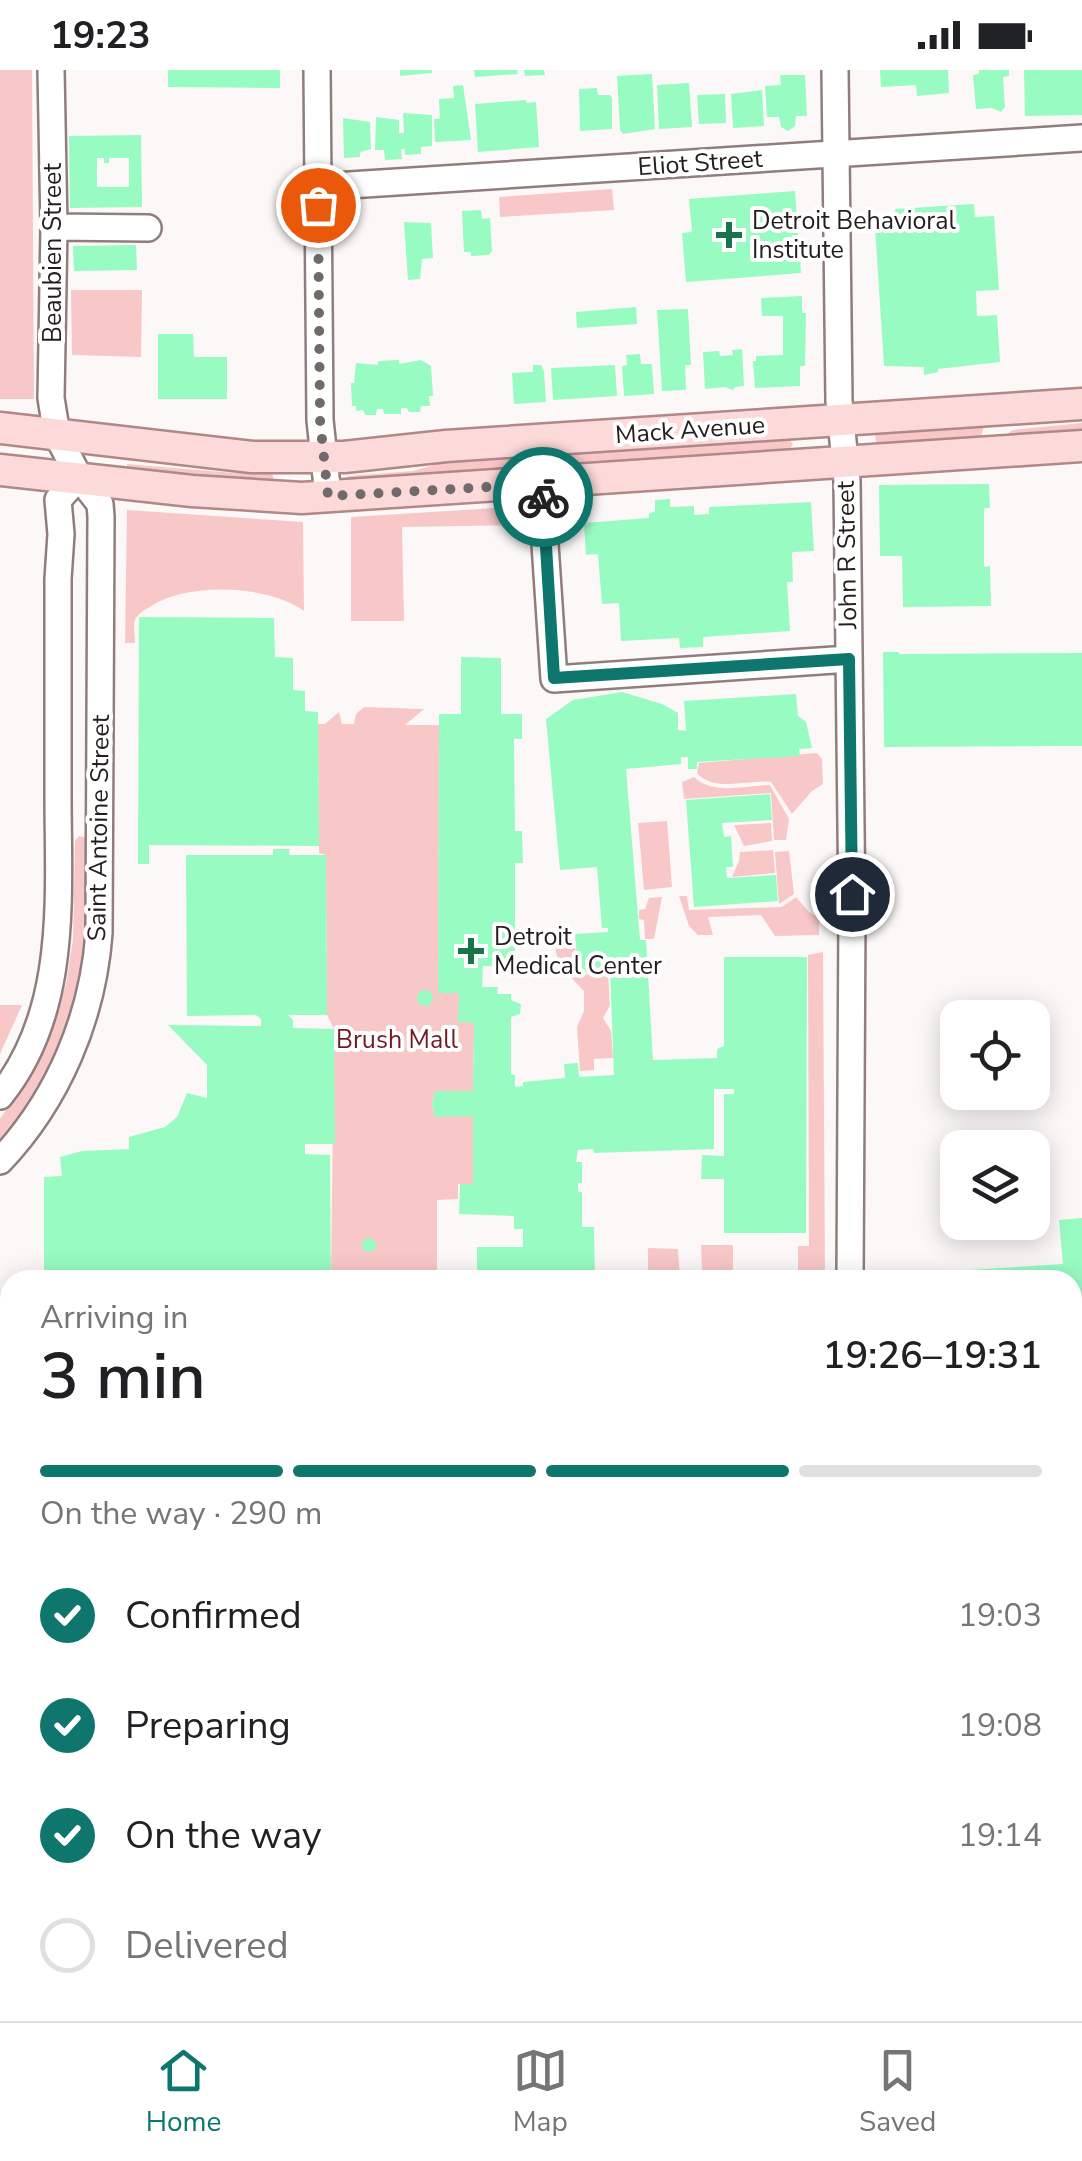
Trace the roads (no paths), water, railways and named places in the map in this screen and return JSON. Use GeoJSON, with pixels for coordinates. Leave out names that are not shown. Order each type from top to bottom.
{"type":"FeatureCollection","features":[{"type":"Feature","properties":{"kind":"main road","name":"Mack Avenue"},"geometry":{"type":"LineString","coordinates":[[13,430],[208,453],[324,457],[1082,404]]}},
{"type":"Feature","properties":{"kind":"main road"},"geometry":{"type":"LineString","coordinates":[[1006,409],[998,418],[993,436],[995,443],[1006,451]]}},
{"type":"Feature","properties":{"kind":"main road"},"geometry":{"type":"LineString","coordinates":[[787,466],[801,446],[797,423]]}},
{"type":"Feature","properties":{"kind":"main road"},"geometry":{"type":"LineString","coordinates":[[5,470],[24,448],[13,430]]}},
{"type":"Feature","properties":{"kind":"main road"},"geometry":{"type":"LineString","coordinates":[[542,484],[542,462],[550,439]]}},
{"type":"Feature","properties":{"kind":"main road","name":"Mack Avenue"},"geometry":{"type":"LineString","coordinates":[[5,470],[269,498],[542,484],[1082,446]]}},
{"type":"Feature","properties":{"kind":"main road"},"geometry":{"type":"LineString","coordinates":[[269,498],[278,487],[277,457]]}},
{"type":"Feature","properties":{"kind":"street","name":"Beaubien Street"},"geometry":{"type":"LineString","coordinates":[[52,70],[52,398],[57,435]]}},
{"type":"Feature","properties":{"kind":"street"},"geometry":{"type":"LineString","coordinates":[[317,70],[320,420],[328,496]]}},
{"type":"Feature","properties":{"kind":"street","name":"John R Street"},"geometry":{"type":"LineString","coordinates":[[835,70],[849,659],[850,1270]]}},
{"type":"Feature","properties":{"kind":"street","name":"Eliot Street"},"geometry":{"type":"LineString","coordinates":[[318,187],[1082,138]]}},
{"type":"Feature","properties":{"kind":"street"},"geometry":{"type":"LineString","coordinates":[[54,227],[148,228]]}},
{"type":"Feature","properties":{"kind":"street","name":"Saint Antoine Street"},"geometry":{"type":"LineString","coordinates":[[0,1161],[36,1116],[82,1026],[97,956],[100,504],[79,477],[57,435]]}},
{"type":"Feature","properties":{"kind":"street","name":"Saint Antoine Street"},"geometry":{"type":"LineString","coordinates":[[0,1096],[30,1042],[54,968],[60,908],[58,500],[79,477]]}},
{"type":"Feature","properties":{"kind":"street"},"geometry":{"type":"LineString","coordinates":[[542,484],[554,678],[849,659]]}},
{"type":"Feature","properties":{"kind":"street"},"geometry":{"type":"LineString","coordinates":[[61,534],[72,514],[82,514],[91,520],[100,540]]}},
{"type":"Feature","properties":{"kind":"street"},"geometry":{"type":"LineString","coordinates":[[58,824],[100,825]]}},
{"type":"Feature","properties":{"kind":"place","name":"Detroit Behavioral Institute"},"geometry":{"type":"Point","coordinates":[729,235]}},
{"type":"Feature","properties":{"kind":"place","name":"Detroit Medical Center"},"geometry":{"type":"Point","coordinates":[471,951]}},
{"type":"Feature","properties":{"kind":"park label","name":"Brush Mall"},"geometry":{"type":"Point","coordinates":[397,1040]}}]}
